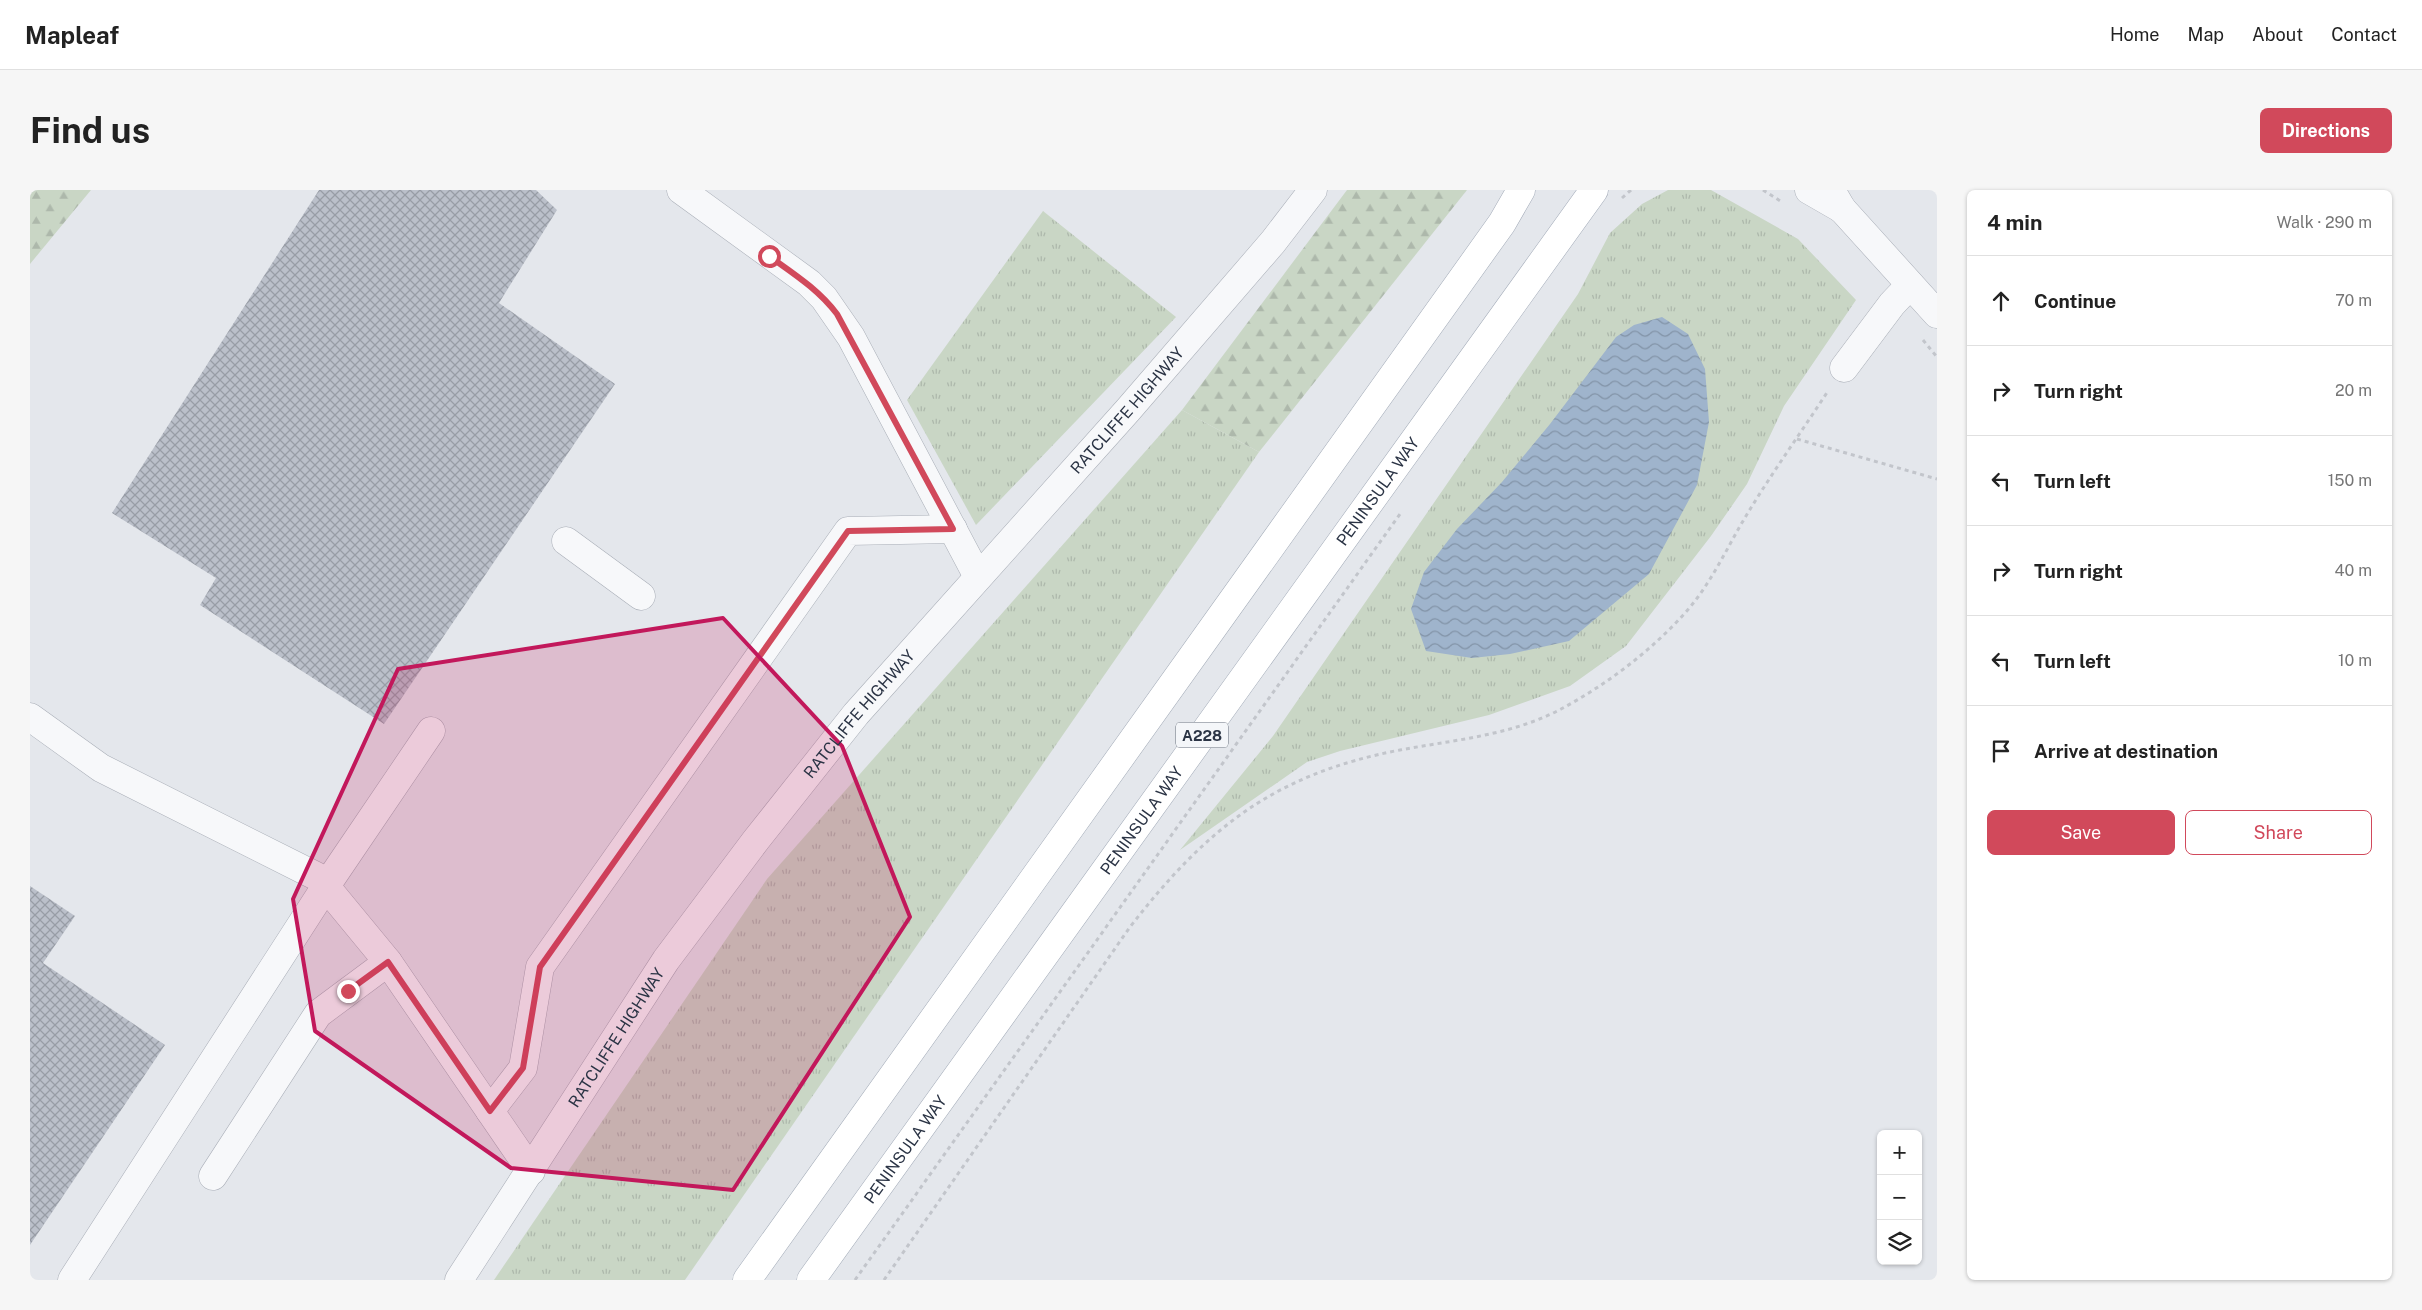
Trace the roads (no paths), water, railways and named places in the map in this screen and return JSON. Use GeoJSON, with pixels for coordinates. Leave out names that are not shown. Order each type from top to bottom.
{"type":"FeatureCollection","features":[{"type":"Feature","properties":{"kind":"main road"},"geometry":{"type":"LineString","coordinates":[[747,1280],[1502,223],[1522,190]]}},
{"type":"Feature","properties":{"kind":"main road","name":"PENINSULA WAY"},"geometry":{"type":"LineString","coordinates":[[811,1280],[1594,190]]}},
{"type":"Feature","properties":{"kind":"street"},"geometry":{"type":"LineString","coordinates":[[681,190],[809,284],[824,298],[851,337],[978,577]]}},
{"type":"Feature","properties":{"kind":"street","name":"RATCLIFFE HIGHWAY"},"geometry":{"type":"LineString","coordinates":[[459,1280],[666,960],[756,840],[856,714],[1128,410],[1273,242],[1313,190]]}},
{"type":"Feature","properties":{"kind":"street"},"geometry":{"type":"LineString","coordinates":[[1809,190],[1836,199],[1937,314]]}},
{"type":"Feature","properties":{"kind":"street"},"geometry":{"type":"LineString","coordinates":[[1844,368],[1892,304],[1910,285]]}},
{"type":"Feature","properties":{"kind":"street"},"geometry":{"type":"LineString","coordinates":[[490,1111],[523,1068],[540,967],[848,531],[953,529]]}},
{"type":"Feature","properties":{"kind":"street"},"geometry":{"type":"LineString","coordinates":[[566,541],[640,596]]}},
{"type":"Feature","properties":{"kind":"street"},"geometry":{"type":"LineString","coordinates":[[30,717],[101,768],[318,876],[388,962],[531,1171]]}},
{"type":"Feature","properties":{"kind":"street"},"geometry":{"type":"LineString","coordinates":[[72,1280],[326,886],[431,731]]}},
{"type":"Feature","properties":{"kind":"street"},"geometry":{"type":"LineString","coordinates":[[213,1176],[318,1014],[388,962]]}},
{"type":"Feature","properties":{"kind":"water"},"geometry":{"type":"Polygon","coordinates":[[[1662,317],[1688,334],[1705,369],[1709,422],[1697,485],[1649,574],[1569,641],[1510,654],[1472,658],[1426,651],[1411,609],[1424,572],[1457,529],[1502,482],[1550,424],[1616,337],[1634,325],[1662,317]]]}}]}
